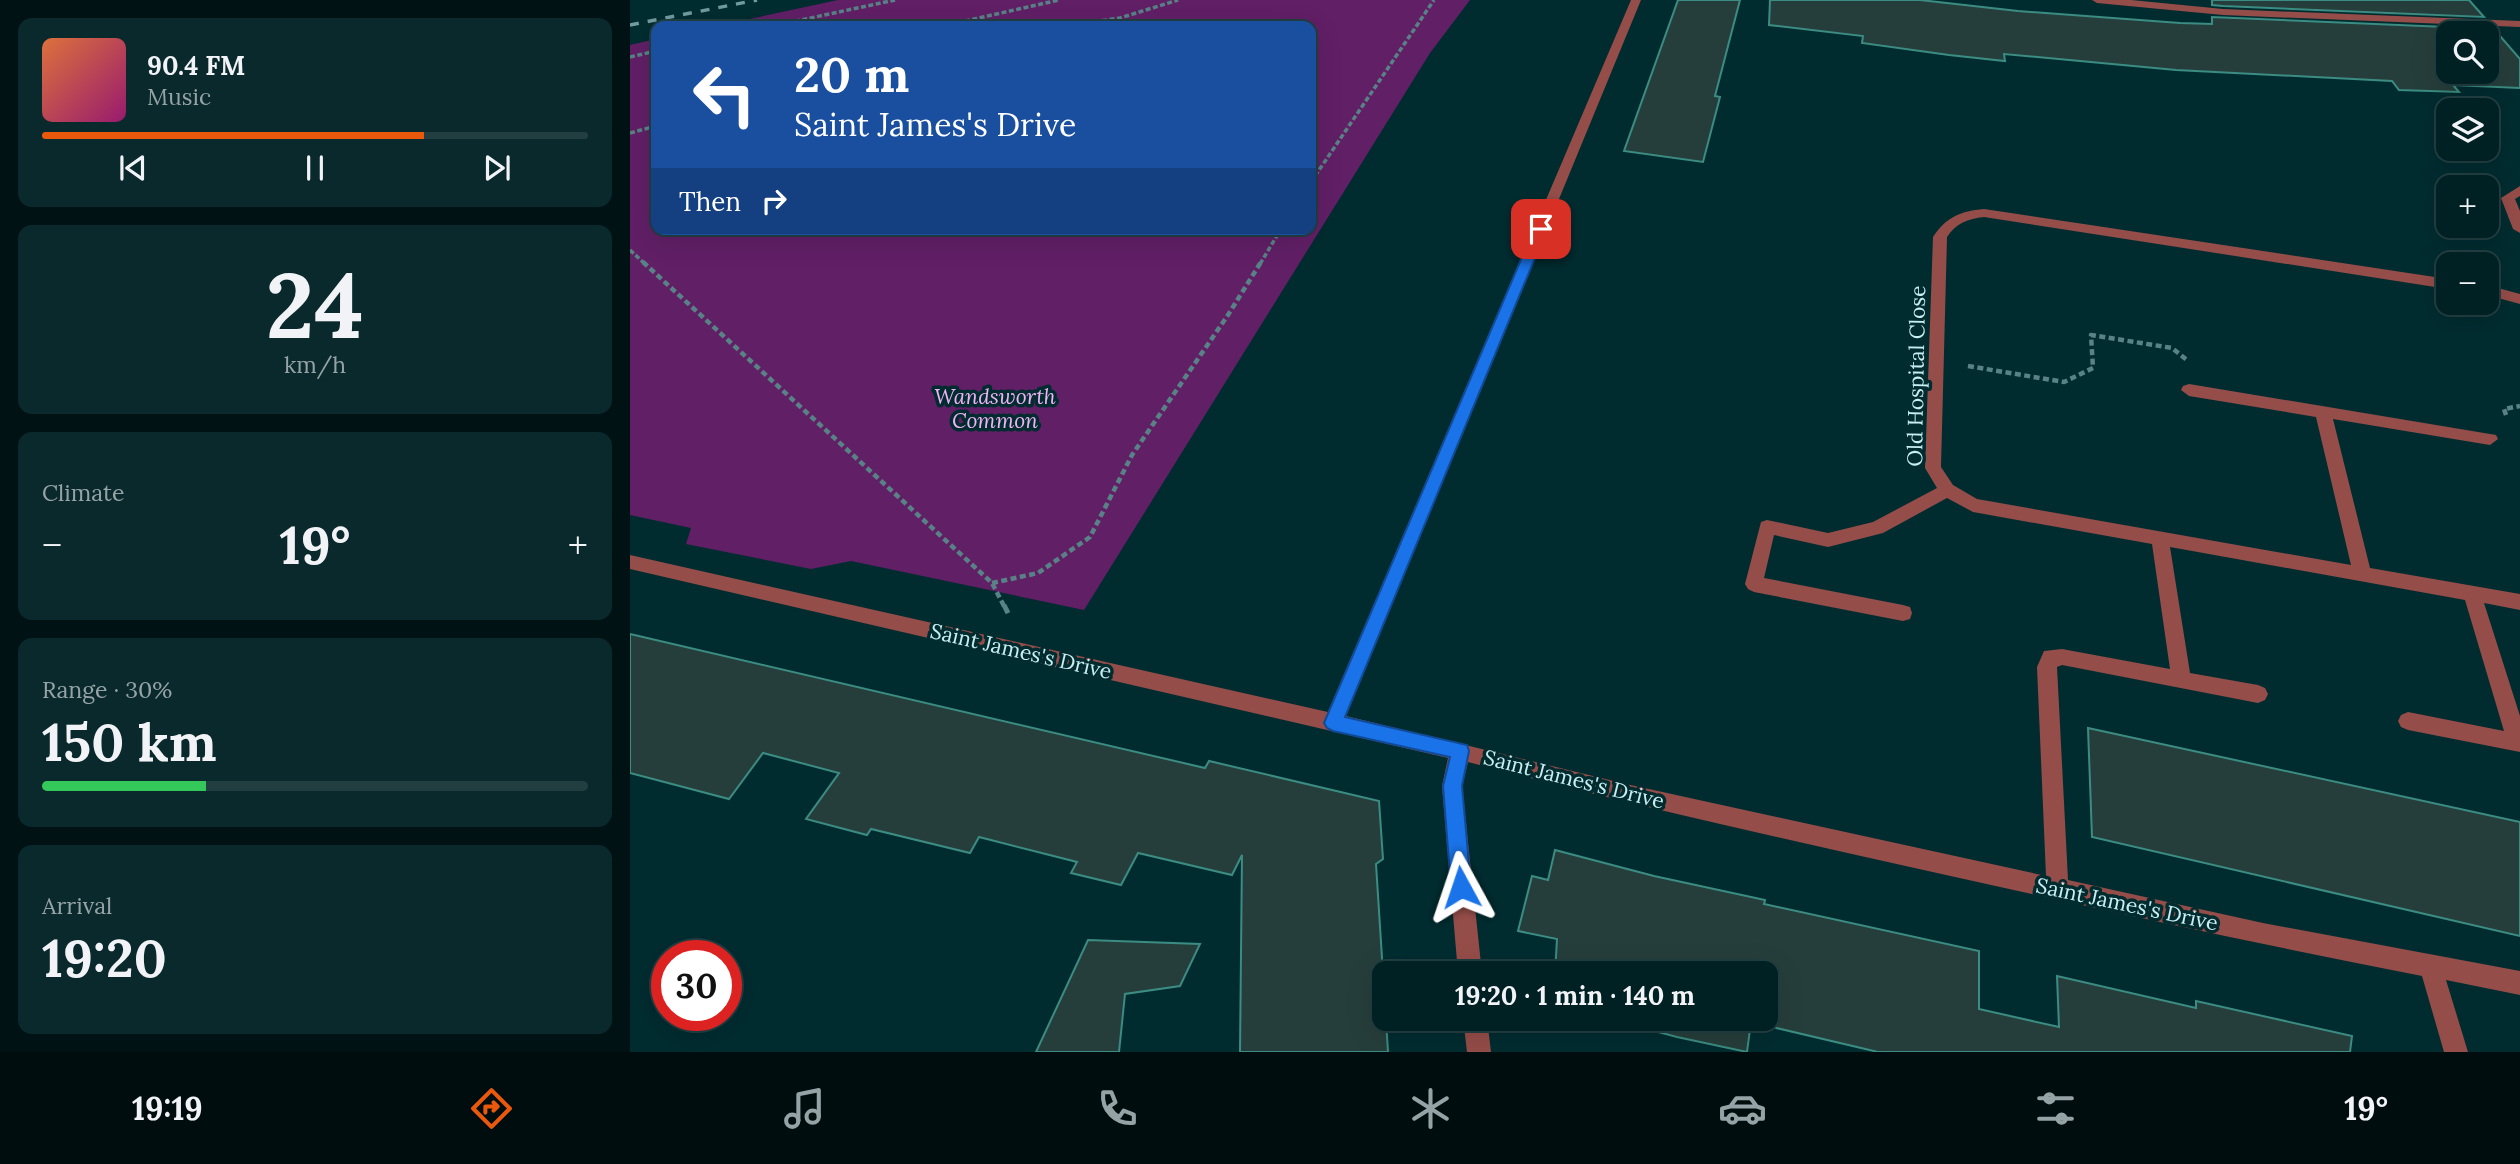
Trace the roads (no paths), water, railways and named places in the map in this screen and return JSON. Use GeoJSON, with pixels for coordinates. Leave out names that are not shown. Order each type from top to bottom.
{"type":"FeatureCollection","features":[{"type":"Feature","properties":{"kind":"street"},"geometry":{"type":"LineString","coordinates":[[1333,723],[1636,0]]}},
{"type":"Feature","properties":{"kind":"street"},"geometry":{"type":"LineString","coordinates":[[2097,0],[2223,12],[2514,24],[2520,38]]}},
{"type":"Feature","properties":{"kind":"street"},"geometry":{"type":"LineString","coordinates":[[2520,190],[2508,198],[2520,229]]}},
{"type":"Feature","properties":{"kind":"street","name":"Old Hospital Close"},"geometry":{"type":"LineString","coordinates":[[2436,282],[1984,213],[1967,215],[1946,225],[1940,237],[1932,461],[1935,475],[1947,490],[1973,505],[2520,602]]}},
{"type":"Feature","properties":{"kind":"street"},"geometry":{"type":"LineString","coordinates":[[2499,293],[2520,299]]}},
{"type":"Feature","properties":{"kind":"street"},"geometry":{"type":"LineString","coordinates":[[2189,390],[2490,439]]}},
{"type":"Feature","properties":{"kind":"street"},"geometry":{"type":"LineString","coordinates":[[2323,411],[2363,576]]}},
{"type":"Feature","properties":{"kind":"street"},"geometry":{"type":"LineString","coordinates":[[1903,613],[1754,584],[1767,527],[1828,540],[1877,528],[1947,490]]}},
{"type":"Feature","properties":{"kind":"street"},"geometry":{"type":"LineString","coordinates":[[2160,540],[2181,680]]}},
{"type":"Feature","properties":{"kind":"street","name":"Saint James's Drive"},"geometry":{"type":"LineString","coordinates":[[630,562],[1460,751],[1626,794],[2058,890],[2431,968],[2520,983]]}},
{"type":"Feature","properties":{"kind":"street"},"geometry":{"type":"LineString","coordinates":[[2408,721],[2519,742],[2472,593]]}},
{"type":"Feature","properties":{"kind":"street"},"geometry":{"type":"LineString","coordinates":[[2058,890],[2046,676],[2051,657],[2258,694]]}},
{"type":"Feature","properties":{"kind":"street"},"geometry":{"type":"LineString","coordinates":[[1460,751],[1452,786],[1469,961]]}},
{"type":"Feature","properties":{"kind":"street"},"geometry":{"type":"LineString","coordinates":[[2431,968],[2456,1052]]}},
{"type":"Feature","properties":{"kind":"street"},"geometry":{"type":"LineString","coordinates":[[1477,1031],[1479,1052]]}},
{"type":"Feature","properties":{"kind":"railway"},"geometry":{"type":"LineString","coordinates":[[630,25],[757,0]]}},
{"type":"Feature","properties":{"kind":"park label","name":"Wandsworth Common"},"geometry":{"type":"Point","coordinates":[995,408]}}]}
